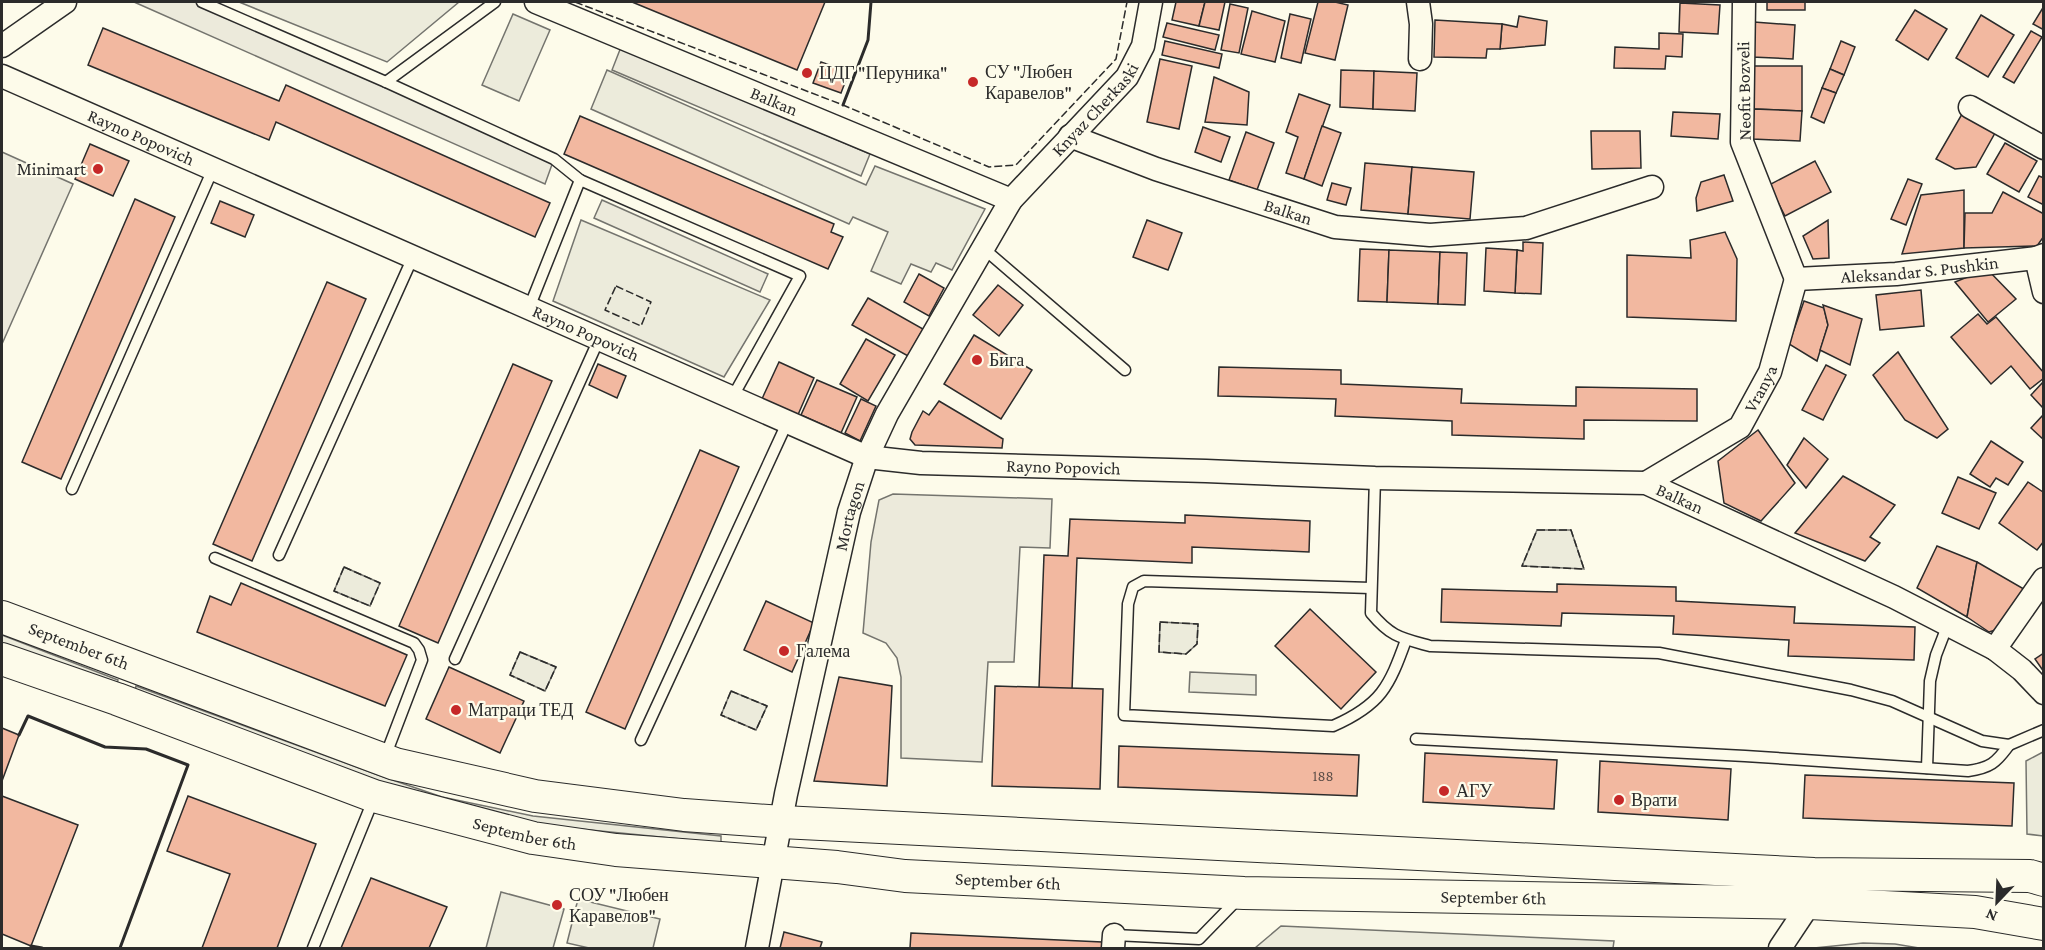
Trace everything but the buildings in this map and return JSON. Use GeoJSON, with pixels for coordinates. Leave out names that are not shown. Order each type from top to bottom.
{"type":"FeatureCollection","features":[{"type":"Feature","properties":{"kind":"main road","name":"September 6th"},"geometry":{"type":"LineString","coordinates":[[2,617],[384,760],[534,796],[684,815],[782,822],[1814,874],[2030,876],[2043,880]]}},
{"type":"Feature","properties":{"kind":"main road","name":"September 6th"},"geometry":{"type":"LineString","coordinates":[[2,659],[117,699],[374,796],[533,838],[616,850],[837,867],[905,876],[1244,893],[1810,903],[1975,912],[2043,924]]}},
{"type":"Feature","properties":{"kind":"street"},"geometry":{"type":"LineString","coordinates":[[2,46],[66,2]]}},
{"type":"Feature","properties":{"kind":"street","name":"Balkan"},"geometry":{"type":"LineString","coordinates":[[536,2],[1011,200]]}},
{"type":"Feature","properties":{"kind":"street","name":"Knyaz Cherkaski"},"geometry":{"type":"LineString","coordinates":[[1011,200],[1127,77],[1143,46],[1151,2]]}},
{"type":"Feature","properties":{"kind":"street"},"geometry":{"type":"LineString","coordinates":[[1418,2],[1421,24],[1420,59]]}},
{"type":"Feature","properties":{"kind":"street","name":"Neofit Bozveli"},"geometry":{"type":"LineString","coordinates":[[1744,2],[1742,141],[1796,279]]}},
{"type":"Feature","properties":{"kind":"street","name":"Rayno Popovich"},"geometry":{"type":"LineString","coordinates":[[2,76],[867,457],[921,463],[1196,471]]}},
{"type":"Feature","properties":{"kind":"street"},"geometry":{"type":"LineString","coordinates":[[1970,107],[2043,148]]}},
{"type":"Feature","properties":{"kind":"street","name":"Balkan"},"geometry":{"type":"LineString","coordinates":[[1070,136],[1156,169],[1335,227],[1430,235],[1526,228],[1652,187]]}},
{"type":"Feature","properties":{"kind":"street","name":"Mortagon"},"geometry":{"type":"LineString","coordinates":[[757,948],[851,504],[867,457],[887,414],[1011,200]]}},
{"type":"Feature","properties":{"kind":"street"},"geometry":{"type":"LineString","coordinates":[[2040,257],[2043,292]]}},
{"type":"Feature","properties":{"kind":"street","name":"Aleksandar S. Pushkin"},"geometry":{"type":"LineString","coordinates":[[1796,279],[1896,274],[2040,257]]}},
{"type":"Feature","properties":{"kind":"street","name":"Vranya"},"geometry":{"type":"LineString","coordinates":[[1646,483],[1740,427],[1770,372],[1796,279]]}},
{"type":"Feature","properties":{"kind":"street","name":"Balkan"},"geometry":{"type":"LineString","coordinates":[[1196,471],[1375,478],[1646,483],[1948,624],[1995,649],[2022,670],[2043,693]]}},
{"type":"Feature","properties":{"kind":"street"},"geometry":{"type":"LineString","coordinates":[[1995,649],[2043,579]]}},
{"type":"Feature","properties":{"kind":"street"},"geometry":{"type":"LineString","coordinates":[[1780,948],[1810,903]]}},
{"type":"Feature","properties":{"kind":"lane"},"geometry":{"type":"LineString","coordinates":[[202,2],[386,82],[554,159],[580,180],[800,276],[732,398]]}},
{"type":"Feature","properties":{"kind":"lane"},"geometry":{"type":"LineString","coordinates":[[386,82],[495,2]]}},
{"type":"Feature","properties":{"kind":"lane"},"geometry":{"type":"LineString","coordinates":[[72,489],[213,169]]}},
{"type":"Feature","properties":{"kind":"lane"},"geometry":{"type":"LineString","coordinates":[[529,308],[580,180]]}},
{"type":"Feature","properties":{"kind":"lane"},"geometry":{"type":"LineString","coordinates":[[983,247],[1125,370]]}},
{"type":"Feature","properties":{"kind":"lane"},"geometry":{"type":"LineString","coordinates":[[279,555],[413,257]]}},
{"type":"Feature","properties":{"kind":"lane"},"geometry":{"type":"LineString","coordinates":[[455,658],[599,339]]}},
{"type":"Feature","properties":{"kind":"lane"},"geometry":{"type":"LineString","coordinates":[[641,740],[787,423]]}},
{"type":"Feature","properties":{"kind":"lane"},"geometry":{"type":"LineString","coordinates":[[1375,478],[1371,613],[1386,631],[1406,640],[1430,646],[1659,653],[1851,690],[1892,701],[1982,741],[2009,745]]}},
{"type":"Feature","properties":{"kind":"lane"},"geometry":{"type":"LineString","coordinates":[[215,558],[414,643],[422,660],[384,760]]}},
{"type":"Feature","properties":{"kind":"lane"},"geometry":{"type":"LineString","coordinates":[[1371,588],[1144,581],[1133,587],[1128,604],[1124,715],[1333,726],[1372,704],[1393,675],[1406,640]]}},
{"type":"Feature","properties":{"kind":"lane"},"geometry":{"type":"LineString","coordinates":[[1927,768],[1930,681],[1936,655],[1948,624]]}},
{"type":"Feature","properties":{"kind":"lane"},"geometry":{"type":"LineString","coordinates":[[1416,739],[1745,756],[1968,771],[1986,769],[1999,759],[2009,745],[2043,730]]}},
{"type":"Feature","properties":{"kind":"lane"},"geometry":{"type":"LineString","coordinates":[[313,948],[374,796]]}},
{"type":"Feature","properties":{"kind":"lane"},"geometry":{"type":"LineString","coordinates":[[1113,942],[1199,939],[1244,893]]}},
{"type":"Feature","properties":{"kind":"shaded area"},"geometry":{"type":"Polygon","coordinates":[[[134,2],[202,2],[554,159],[545,184],[134,2]]]}},
{"type":"Feature","properties":{"kind":"shaded area"},"geometry":{"type":"Polygon","coordinates":[[[239,2],[459,2],[387,62],[239,2]]]}},
{"type":"Feature","properties":{"kind":"shaded area"},"geometry":{"type":"Polygon","coordinates":[[[513,14],[550,30],[519,101],[482,85],[513,14]]]}},
{"type":"Feature","properties":{"kind":"shaded area"},"geometry":{"type":"Polygon","coordinates":[[[621,47],[870,154],[861,176],[612,70],[621,47]]]}},
{"type":"Feature","properties":{"kind":"shaded area"},"geometry":{"type":"Polygon","coordinates":[[[607,70],[866,185],[875,166],[985,209],[952,270],[936,263],[931,272],[911,264],[901,284],[871,271],[888,232],[853,217],[849,224],[591,109],[607,70]]]}},
{"type":"Feature","properties":{"kind":"shaded area"},"geometry":{"type":"Polygon","coordinates":[[[2,152],[73,184],[2,344],[2,152]]]}},
{"type":"Feature","properties":{"kind":"shaded area"},"geometry":{"type":"Polygon","coordinates":[[[602,200],[768,274],[760,292],[594,218],[602,200]]]}},
{"type":"Feature","properties":{"kind":"shaded area"},"geometry":{"type":"Polygon","coordinates":[[[581,220],[770,300],[724,377],[553,301],[581,220]]]}},
{"type":"Feature","properties":{"kind":"shaded area"},"geometry":{"type":"Polygon","coordinates":[[[893,494],[1052,499],[1050,548],[1020,547],[1014,662],[988,662],[982,762],[901,758],[901,677],[897,658],[886,643],[863,633],[871,542],[879,500],[893,494]]]}},
{"type":"Feature","properties":{"kind":"shaded area"},"geometry":{"type":"Polygon","coordinates":[[[1537,530],[1571,530],[1584,569],[1522,566],[1537,530]]]}},
{"type":"Feature","properties":{"kind":"shaded area"},"geometry":{"type":"Polygon","coordinates":[[[344,567],[380,583],[370,606],[334,591],[344,567]]]}},
{"type":"Feature","properties":{"kind":"shaded area"},"geometry":{"type":"Polygon","coordinates":[[[1160,622],[1198,624],[1197,644],[1186,654],[1159,652],[1160,622]]]}},
{"type":"Feature","properties":{"kind":"shaded area"},"geometry":{"type":"Polygon","coordinates":[[[2,635],[118,680],[116,688],[2,644],[2,635]]]}},
{"type":"Feature","properties":{"kind":"shaded area"},"geometry":{"type":"Polygon","coordinates":[[[520,652],[556,667],[545,691],[510,675],[520,652]]]}},
{"type":"Feature","properties":{"kind":"shaded area"},"geometry":{"type":"Polygon","coordinates":[[[1190,672],[1256,675],[1256,695],[1189,692],[1190,672]]]}},
{"type":"Feature","properties":{"kind":"shaded area"},"geometry":{"type":"Polygon","coordinates":[[[136,686],[442,797],[533,816],[721,836],[721,843],[530,824],[378,784],[135,690],[136,686]]]}},
{"type":"Feature","properties":{"kind":"shaded area"},"geometry":{"type":"Polygon","coordinates":[[[731,691],[767,706],[756,730],[721,715],[731,691]]]}},
{"type":"Feature","properties":{"kind":"shaded area"},"geometry":{"type":"Polygon","coordinates":[[[2043,752],[2043,836],[2027,834],[2026,761],[2043,752]]]}},
{"type":"Feature","properties":{"kind":"shaded area"},"geometry":{"type":"Polygon","coordinates":[[[501,892],[564,909],[553,948],[486,948],[501,892]]]}},
{"type":"Feature","properties":{"kind":"shaded area"},"geometry":{"type":"Polygon","coordinates":[[[578,899],[660,919],[653,948],[589,948],[567,943],[578,899]]]}},
{"type":"Feature","properties":{"kind":"shaded area"},"geometry":{"type":"Polygon","coordinates":[[[1281,926],[1614,941],[1613,948],[1255,948],[1281,926]]]}},
{"type":"Feature","properties":{"kind":"shaded area"},"geometry":{"type":"Polygon","coordinates":[[[1863,943],[1895,944],[1919,948],[1814,948],[1863,943]]]}},
{"type":"Feature","properties":{"kind":"fence"},"geometry":{"type":"LineString","coordinates":[[575,2],[843,105],[989,167],[1016,165],[1116,59],[1127,2]]}},
{"type":"Feature","properties":{"kind":"fence"},"geometry":{"type":"LineString","coordinates":[[616,286],[651,302],[641,326],[605,310],[616,286]]}},
{"type":"Feature","properties":{"kind":"fence"},"geometry":{"type":"LineString","coordinates":[[1537,530],[1571,530],[1584,569],[1522,566],[1537,530]]}},
{"type":"Feature","properties":{"kind":"fence"},"geometry":{"type":"LineString","coordinates":[[344,567],[380,583],[370,606],[334,591],[344,567]]}},
{"type":"Feature","properties":{"kind":"fence"},"geometry":{"type":"LineString","coordinates":[[1160,622],[1198,624],[1197,644],[1186,654],[1159,652],[1160,622]]}},
{"type":"Feature","properties":{"kind":"fence"},"geometry":{"type":"LineString","coordinates":[[520,652],[556,667],[545,691],[510,675],[520,652]]}},
{"type":"Feature","properties":{"kind":"fence"},"geometry":{"type":"LineString","coordinates":[[731,691],[767,706],[756,730],[721,715],[731,691]]}},
{"type":"Feature","properties":{"kind":"wall"},"geometry":{"type":"LineString","coordinates":[[843,105],[868,40],[871,2]]}},
{"type":"Feature","properties":{"kind":"wall"},"geometry":{"type":"LineString","coordinates":[[19,735],[28,716],[105,747],[146,749],[188,765],[120,948]]}},
{"type":"Feature","properties":{"kind":"wall"},"geometry":{"type":"LineString","coordinates":[[31,946],[42,948]]}},
{"type":"Feature","properties":{"kind":"place","name":"ЦДГ \"Перуника\""},"geometry":{"type":"Point","coordinates":[807,73]}},
{"type":"Feature","properties":{"kind":"place","name":"СУ \"Любен Каравелов\""},"geometry":{"type":"Point","coordinates":[973,82]}},
{"type":"Feature","properties":{"kind":"place","name":"Minimart"},"geometry":{"type":"Point","coordinates":[98,169]}},
{"type":"Feature","properties":{"kind":"place","name":"Бига"},"geometry":{"type":"Point","coordinates":[977,360]}},
{"type":"Feature","properties":{"kind":"place","name":"Галема"},"geometry":{"type":"Point","coordinates":[784,651]}},
{"type":"Feature","properties":{"kind":"place","name":"Матраци ТЕД"},"geometry":{"type":"Point","coordinates":[456,710]}},
{"type":"Feature","properties":{"kind":"place","name":"АГУ"},"geometry":{"type":"Point","coordinates":[1444,791]}},
{"type":"Feature","properties":{"kind":"place","name":"Врати"},"geometry":{"type":"Point","coordinates":[1619,800]}},
{"type":"Feature","properties":{"kind":"place","name":"СОУ \"Любен Каравелов\""},"geometry":{"type":"Point","coordinates":[557,905]}}]}
